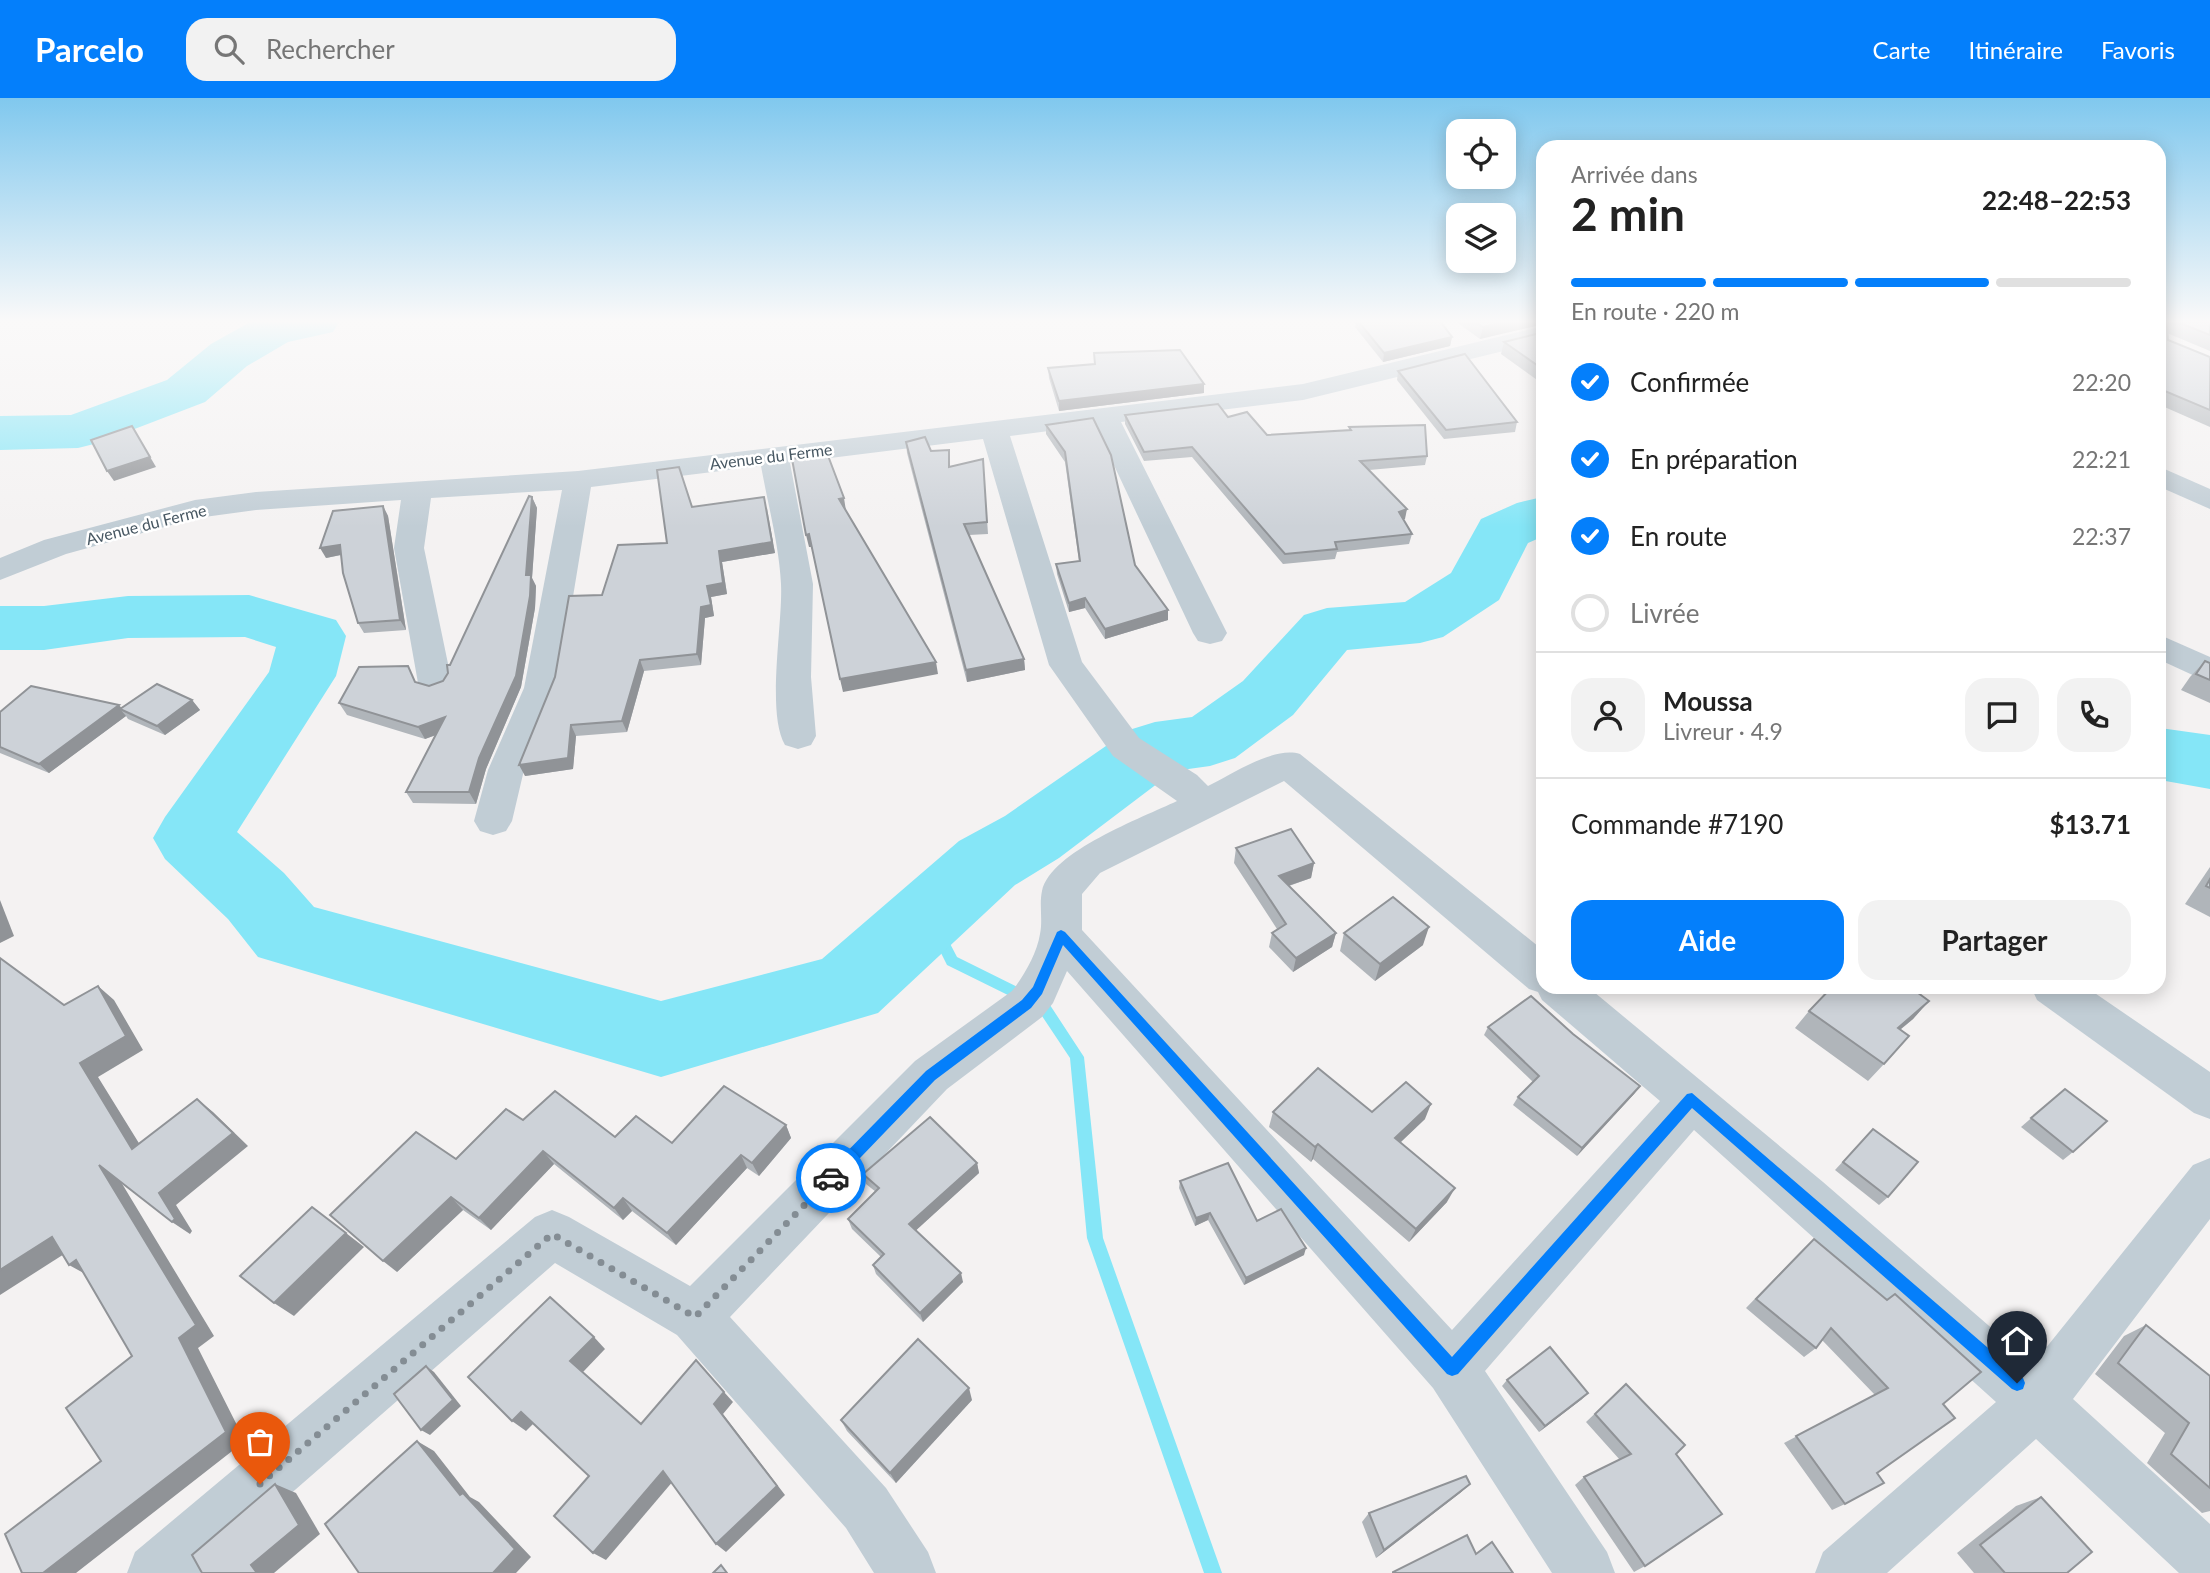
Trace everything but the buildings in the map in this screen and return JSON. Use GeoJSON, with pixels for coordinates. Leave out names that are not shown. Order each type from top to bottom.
{"type":"FeatureCollection","features":[{"type":"Feature","properties":{"kind":"street","name":"Avenue du Ferme"},"geometry":{"type":"LineString","coordinates":[[0,570],[55,547],[195,509],[256,501],[578,480],[1312,390]]}},
{"type":"Feature","properties":{"kind":"street"},"geometry":{"type":"LineString","coordinates":[[1105,416],[1210,633]]}},
{"type":"Feature","properties":{"kind":"street"},"geometry":{"type":"LineString","coordinates":[[994,430],[1066,665],[1126,747],[1193,794]]}},
{"type":"Feature","properties":{"kind":"street"},"geometry":{"type":"LineString","coordinates":[[774,456],[797,584],[794,677],[798,736]]}},
{"type":"Feature","properties":{"kind":"street"},"geometry":{"type":"LineString","coordinates":[[2166,479],[2210,500]]}},
{"type":"Feature","properties":{"kind":"street"},"geometry":{"type":"LineString","coordinates":[[493,821],[506,770],[541,688],[578,480]]}},
{"type":"Feature","properties":{"kind":"street"},"geometry":{"type":"LineString","coordinates":[[417,492],[409,548],[435,683]]}},
{"type":"Feature","properties":{"kind":"street"},"geometry":{"type":"LineString","coordinates":[[2166,649],[2210,671]]}},
{"type":"Feature","properties":{"kind":"street"},"geometry":{"type":"LineString","coordinates":[[695,1317],[931,1075],[1032,997],[1061,935],[1062,890],[1086,862],[1193,794],[1287,763],[1536,969]]}},
{"type":"Feature","properties":{"kind":"street"},"geometry":{"type":"LineString","coordinates":[[1061,935],[1452,1369],[1586,1573]]}},
{"type":"Feature","properties":{"kind":"street"},"geometry":{"type":"LineString","coordinates":[[1565,994],[1692,1099],[2038,1401],[2210,1563]]}},
{"type":"Feature","properties":{"kind":"street"},"geometry":{"type":"LineString","coordinates":[[2062,994],[2210,1098]]}},
{"type":"Feature","properties":{"kind":"street"},"geometry":{"type":"LineString","coordinates":[[1452,1369],[1692,1099]]}},
{"type":"Feature","properties":{"kind":"street"},"geometry":{"type":"LineString","coordinates":[[1843,1573],[2038,1401],[2210,1181]]}},
{"type":"Feature","properties":{"kind":"street"},"geometry":{"type":"LineString","coordinates":[[156,1573],[552,1234],[695,1317],[866,1508],[907,1573]]}},
{"type":"Feature","properties":{"kind":"waterway"},"geometry":{"type":"LineString","coordinates":[[0,433],[78,431],[187,390]]}},
{"type":"Feature","properties":{"kind":"waterway"},"geometry":{"type":"LineString","coordinates":[[0,628],[44,628],[128,617],[249,616],[313,636],[302,676],[192,838],[256,896],[287,933],[661,1039],[848,988],[987,863],[1032,837],[1155,748],[1210,740],[1268,698],[1327,630],[1420,622],[1476,586],[1503,532],[1536,517]]}},
{"type":"Feature","properties":{"kind":"waterway"},"geometry":{"type":"LineString","coordinates":[[2166,755],[2210,762]]}},
{"type":"Feature","properties":{"kind":"waterway"},"geometry":{"type":"LineString","coordinates":[[928,915],[952,961],[1043,1006],[1077,1057],[1095,1238],[1213,1573]]}},
{"type":"Feature","properties":{"kind":"way so far"},"geometry":{"type":"LineString","coordinates":[[260,1484],[552,1234],[695,1317],[831,1178]]}},
{"type":"Feature","properties":{"kind":"route"},"geometry":{"type":"LineString","coordinates":[[831,1178],[931,1075],[1027,1004],[1038,990],[1061,935],[1452,1369],[1692,1099],[2017,1383]]}}]}
